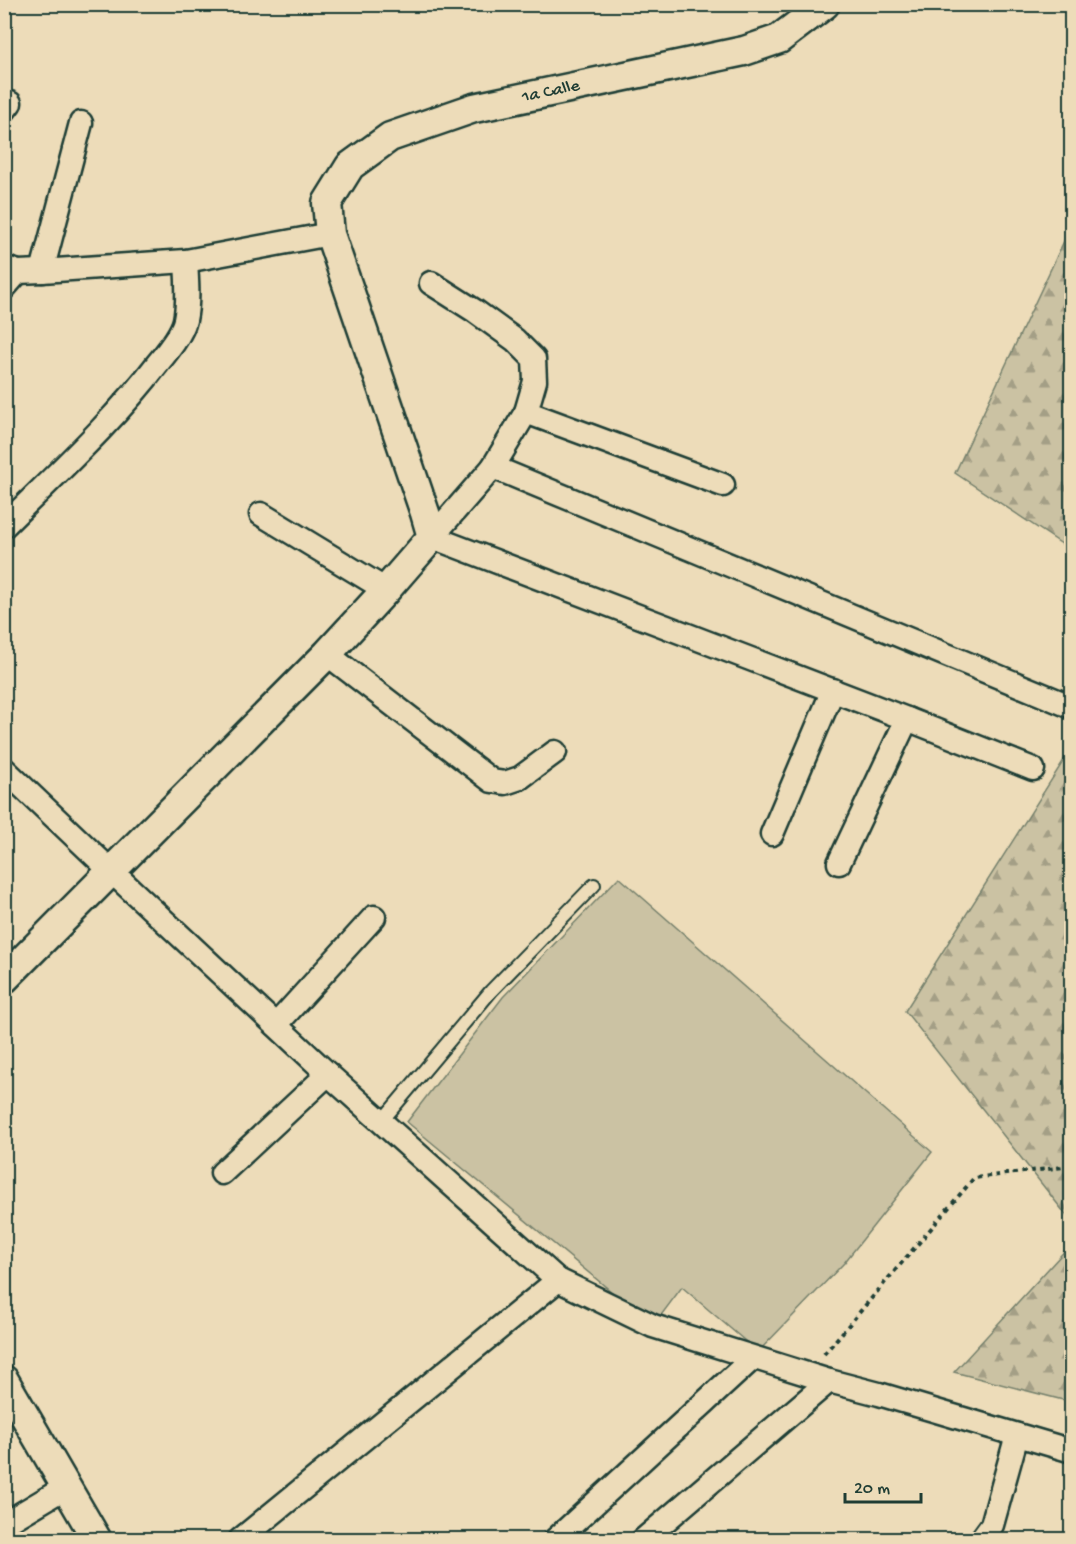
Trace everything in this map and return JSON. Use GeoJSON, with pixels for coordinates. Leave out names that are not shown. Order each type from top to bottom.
{"type":"FeatureCollection","features":[{"type":"Feature","properties":{"kind":"street","name":"1a Calle"},"geometry":{"type":"LineString","coordinates":[[432,537],[330,234],[327,203],[350,166],[390,137],[474,108],[744,51],[779,39],[825,4]]}},
{"type":"Feature","properties":{"kind":"street"},"geometry":{"type":"LineString","coordinates":[[42,271],[81,123]]}},
{"type":"Feature","properties":{"kind":"street"},"geometry":{"type":"LineString","coordinates":[[9,276],[42,271],[186,261],[330,234]]}},
{"type":"Feature","properties":{"kind":"street"},"geometry":{"type":"LineString","coordinates":[[4,526],[98,433],[140,387],[170,347],[185,322],[188,290],[186,261]]}},
{"type":"Feature","properties":{"kind":"street"},"geometry":{"type":"LineString","coordinates":[[4,979],[327,654],[493,467],[526,412],[535,381],[534,359],[515,340],[431,283]]}},
{"type":"Feature","properties":{"kind":"street"},"geometry":{"type":"LineString","coordinates":[[526,412],[723,485]]}},
{"type":"Feature","properties":{"kind":"street"},"geometry":{"type":"LineString","coordinates":[[493,467],[1071,707]]}},
{"type":"Feature","properties":{"kind":"street"},"geometry":{"type":"LineString","coordinates":[[261,514],[386,590]]}},
{"type":"Feature","properties":{"kind":"street"},"geometry":{"type":"LineString","coordinates":[[432,537],[1033,769]]}},
{"type":"Feature","properties":{"kind":"street"},"geometry":{"type":"LineString","coordinates":[[327,654],[492,781],[505,783],[520,778],[555,752]]}},
{"type":"Feature","properties":{"kind":"street"},"geometry":{"type":"LineString","coordinates":[[772,834],[833,690]]}},
{"type":"Feature","properties":{"kind":"street"},"geometry":{"type":"LineString","coordinates":[[839,863],[907,719]]}},
{"type":"Feature","properties":{"kind":"street"},"geometry":{"type":"LineString","coordinates":[[4,769],[328,1074],[558,1280],[653,1326],[829,1381],[1071,1451]]}},
{"type":"Feature","properties":{"kind":"street"},"geometry":{"type":"LineString","coordinates":[[276,1025],[374,917]]}},
{"type":"Feature","properties":{"kind":"street"},"geometry":{"type":"LineString","coordinates":[[222,1173],[328,1074]]}},
{"type":"Feature","properties":{"kind":"street"},"geometry":{"type":"LineString","coordinates":[[247,1537],[558,1280]]}},
{"type":"Feature","properties":{"kind":"street"},"geometry":{"type":"LineString","coordinates":[[555,1539],[753,1358]]}},
{"type":"Feature","properties":{"kind":"street"},"geometry":{"type":"LineString","coordinates":[[4,1380],[97,1539]]}},
{"type":"Feature","properties":{"kind":"street"},"geometry":{"type":"LineString","coordinates":[[643,1539],[829,1381]]}},
{"type":"Feature","properties":{"kind":"street"},"geometry":{"type":"LineString","coordinates":[[981,1539],[992,1525],[1017,1435]]}},
{"type":"Feature","properties":{"kind":"street"},"geometry":{"type":"LineString","coordinates":[[4,1524],[66,1487]]}},
{"type":"Feature","properties":{"kind":"lane"},"geometry":{"type":"LineString","coordinates":[[381,1122],[491,991],[594,885]]}},
{"type":"Feature","properties":{"kind":"path"},"geometry":{"type":"LineString","coordinates":[[806,1374],[975,1178],[1071,1166]]}},
{"type":"Feature","properties":{"kind":"green space"},"geometry":{"type":"Polygon","coordinates":[[[1071,226],[1072,550],[955,473],[1071,226]]]}},
{"type":"Feature","properties":{"kind":"green space"},"geometry":{"type":"Polygon","coordinates":[[[1071,749],[1071,1221],[905,1011],[1071,749]]]}},
{"type":"Feature","properties":{"kind":"green space"},"geometry":{"type":"Polygon","coordinates":[[[619,877],[932,1152],[844,1263],[758,1352],[682,1287],[653,1326],[407,1122],[503,997],[619,877]]]}},
{"type":"Feature","properties":{"kind":"green space"},"geometry":{"type":"Polygon","coordinates":[[[1071,1244],[1071,1402],[954,1372],[1071,1244]]]}}]}
